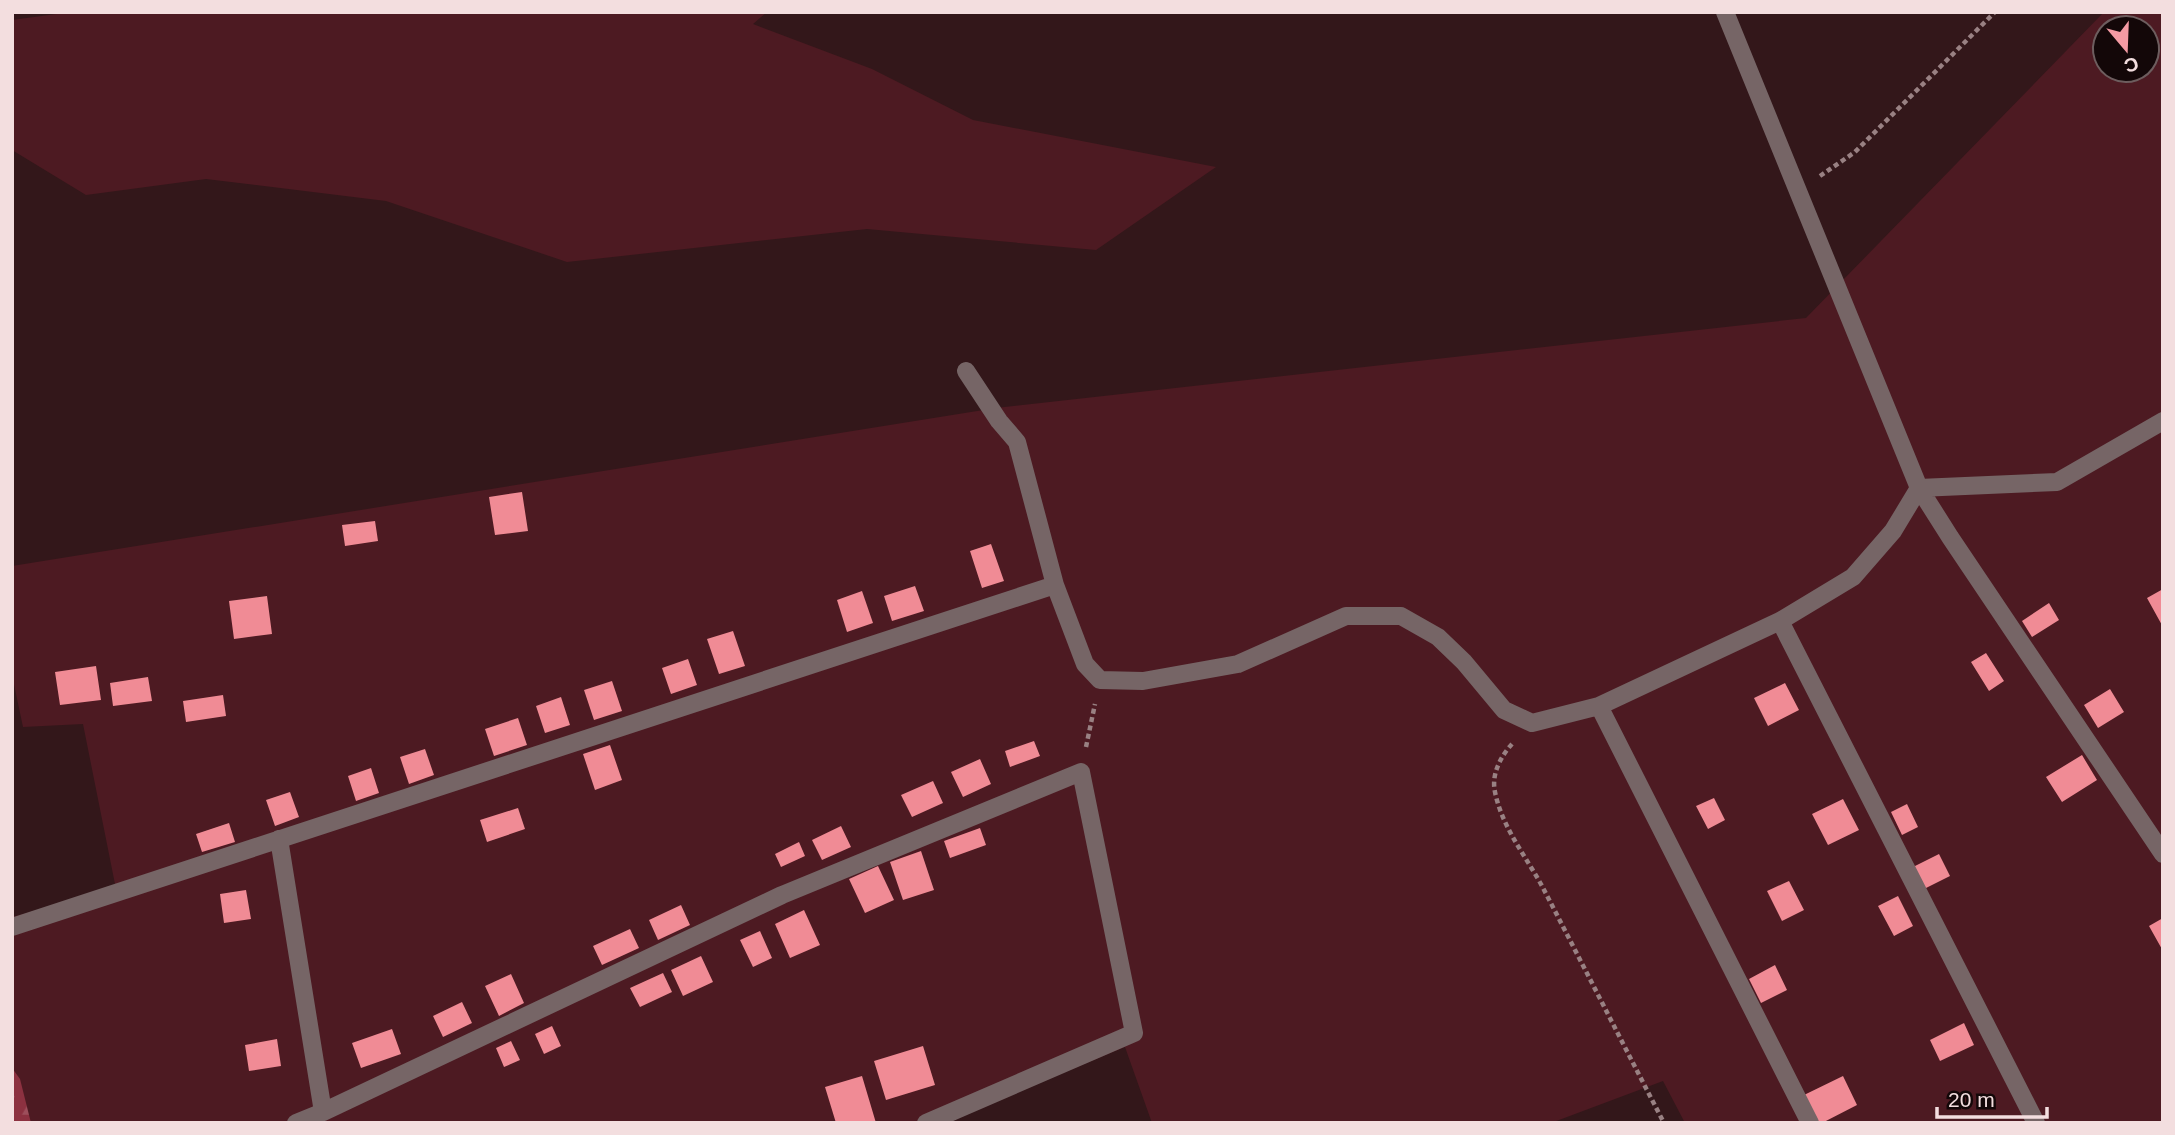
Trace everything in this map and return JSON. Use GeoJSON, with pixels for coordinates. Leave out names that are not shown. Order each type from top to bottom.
{"type":"FeatureCollection","features":[{"type":"Feature","properties":{"kind":"street"},"geometry":{"type":"LineString","coordinates":[[1725,12],[1919,488],[2163,854]]}},
{"type":"Feature","properties":{"kind":"street"},"geometry":{"type":"LineString","coordinates":[[966,371],[999,421],[1017,442],[1055,585],[1085,664],[1100,680],[1143,681],[1237,664],[1346,616],[1401,615],[1438,637],[1464,662],[1504,710],[1532,723],[1599,706],[1780,621],[1853,577],[1893,531],[1919,488]]}},
{"type":"Feature","properties":{"kind":"street"},"geometry":{"type":"LineString","coordinates":[[1919,488],[2057,482],[2163,421]]}},
{"type":"Feature","properties":{"kind":"street"},"geometry":{"type":"LineString","coordinates":[[12,927],[1055,585]]}},
{"type":"Feature","properties":{"kind":"street"},"geometry":{"type":"LineString","coordinates":[[1780,621],[2036,1123]]}},
{"type":"Feature","properties":{"kind":"street"},"geometry":{"type":"LineString","coordinates":[[1599,706],[1810,1123]]}},
{"type":"Feature","properties":{"kind":"street"},"geometry":{"type":"LineString","coordinates":[[296,1123],[782,895],[1081,772],[1134,1033],[926,1123]]}},
{"type":"Feature","properties":{"kind":"street"},"geometry":{"type":"LineString","coordinates":[[279,839],[323,1112]]}},
{"type":"Feature","properties":{"kind":"path"},"geometry":{"type":"LineString","coordinates":[[1797,190],[1855,152],[1995,12]]}},
{"type":"Feature","properties":{"kind":"path"},"geometry":{"type":"LineString","coordinates":[[1081,772],[1100,680]]}},
{"type":"Feature","properties":{"kind":"path"},"geometry":{"type":"LineString","coordinates":[[1532,723],[1506,751],[1494,774],[1494,790],[1504,822],[1531,865],[1664,1123]]}},
{"type":"Feature","properties":{"kind":"shaded area"},"geometry":{"type":"Polygon","coordinates":[[[71,12],[767,12],[753,24],[872,69],[973,120],[1216,167],[1096,250],[867,229],[567,262],[386,201],[206,179],[86,195],[12,150],[12,20],[71,12]]]}},
{"type":"Feature","properties":{"kind":"shaded area"},"geometry":{"type":"Polygon","coordinates":[[[2163,12],[2163,1123],[1685,1123],[1663,1081],[1551,1123],[1152,1123],[1125,1047],[942,1123],[12,1123],[12,917],[116,889],[83,724],[23,727],[12,675],[12,566],[996,408],[1806,318],[2091,25],[2091,84],[2161,84],[2161,14],[2102,14],[2163,12]]]}},
{"type":"Feature","properties":{"kind":"green space"},"geometry":{"type":"Polygon","coordinates":[[[12,1068],[20,1079],[31,1123],[12,1123],[12,1068]]]}},
{"type":"Feature","properties":{"kind":"building"},"geometry":{"type":"Polygon","coordinates":[[[522,492],[528,531],[495,535],[489,497],[522,492]]]}},
{"type":"Feature","properties":{"kind":"building"},"geometry":{"type":"Polygon","coordinates":[[[375,521],[378,541],[345,546],[342,525],[375,521]]]}},
{"type":"Feature","properties":{"kind":"building"},"geometry":{"type":"Polygon","coordinates":[[[991,544],[1004,581],[982,588],[970,551],[991,544]]]}},
{"type":"Feature","properties":{"kind":"building"},"geometry":{"type":"Polygon","coordinates":[[[915,586],[924,611],[892,621],[884,596],[915,586]]]}},
{"type":"Feature","properties":{"kind":"building"},"geometry":{"type":"Polygon","coordinates":[[[2163,589],[2163,627],[2147,598],[2163,589]]]}},
{"type":"Feature","properties":{"kind":"building"},"geometry":{"type":"Polygon","coordinates":[[[862,591],[873,623],[847,632],[837,600],[862,591]]]}},
{"type":"Feature","properties":{"kind":"building"},"geometry":{"type":"Polygon","coordinates":[[[267,596],[272,634],[234,639],[229,601],[267,596]]]}},
{"type":"Feature","properties":{"kind":"building"},"geometry":{"type":"Polygon","coordinates":[[[2049,603],[2059,620],[2032,637],[2022,621],[2049,603]]]}},
{"type":"Feature","properties":{"kind":"building"},"geometry":{"type":"Polygon","coordinates":[[[733,631],[745,666],[719,674],[707,639],[733,631]]]}},
{"type":"Feature","properties":{"kind":"building"},"geometry":{"type":"Polygon","coordinates":[[[1986,653],[2004,681],[1989,691],[1971,662],[1986,653]]]}},
{"type":"Feature","properties":{"kind":"building"},"geometry":{"type":"Polygon","coordinates":[[[688,659],[697,685],[671,694],[662,668],[688,659]]]}},
{"type":"Feature","properties":{"kind":"building"},"geometry":{"type":"Polygon","coordinates":[[[96,666],[101,700],[60,705],[55,672],[96,666]]]}},
{"type":"Feature","properties":{"kind":"building"},"geometry":{"type":"Polygon","coordinates":[[[148,677],[152,701],[113,706],[110,683],[148,677]]]}},
{"type":"Feature","properties":{"kind":"building"},"geometry":{"type":"Polygon","coordinates":[[[612,681],[622,711],[594,720],[584,690],[612,681]]]}},
{"type":"Feature","properties":{"kind":"building"},"geometry":{"type":"Polygon","coordinates":[[[1785,683],[1799,710],[1768,726],[1754,698],[1785,683]]]}},
{"type":"Feature","properties":{"kind":"building"},"geometry":{"type":"Polygon","coordinates":[[[2110,689],[2124,712],[2098,728],[2084,705],[2110,689]]]}},
{"type":"Feature","properties":{"kind":"building"},"geometry":{"type":"Polygon","coordinates":[[[223,695],[226,716],[186,722],[183,701],[223,695]]]}},
{"type":"Feature","properties":{"kind":"building"},"geometry":{"type":"Polygon","coordinates":[[[561,697],[570,725],[545,733],[536,706],[561,697]]]}},
{"type":"Feature","properties":{"kind":"building"},"geometry":{"type":"Polygon","coordinates":[[[518,718],[527,745],[494,756],[485,729],[518,718]]]}},
{"type":"Feature","properties":{"kind":"building"},"geometry":{"type":"Polygon","coordinates":[[[1034,741],[1040,756],[1010,767],[1005,751],[1034,741]]]}},
{"type":"Feature","properties":{"kind":"building"},"geometry":{"type":"Polygon","coordinates":[[[610,745],[622,780],[595,790],[583,754],[610,745]]]}},
{"type":"Feature","properties":{"kind":"building"},"geometry":{"type":"Polygon","coordinates":[[[425,749],[434,775],[409,784],[400,757],[425,749]]]}},
{"type":"Feature","properties":{"kind":"building"},"geometry":{"type":"Polygon","coordinates":[[[2082,755],[2097,780],[2062,802],[2046,777],[2082,755]]]}},
{"type":"Feature","properties":{"kind":"building"},"geometry":{"type":"Polygon","coordinates":[[[980,759],[991,784],[963,797],[951,772],[980,759]]]}},
{"type":"Feature","properties":{"kind":"building"},"geometry":{"type":"Polygon","coordinates":[[[371,768],[379,793],[356,801],[348,776],[371,768]]]}},
{"type":"Feature","properties":{"kind":"building"},"geometry":{"type":"Polygon","coordinates":[[[933,781],[943,803],[912,817],[901,795],[933,781]]]}},
{"type":"Feature","properties":{"kind":"building"},"geometry":{"type":"Polygon","coordinates":[[[290,792],[299,817],[275,826],[266,800],[290,792]]]}},
{"type":"Feature","properties":{"kind":"building"},"geometry":{"type":"Polygon","coordinates":[[[1714,798],[1725,820],[1708,829],[1696,806],[1714,798]]]}},
{"type":"Feature","properties":{"kind":"building"},"geometry":{"type":"Polygon","coordinates":[[[1843,799],[1859,830],[1828,845],[1812,814],[1843,799]]]}},
{"type":"Feature","properties":{"kind":"building"},"geometry":{"type":"Polygon","coordinates":[[[1907,804],[1918,827],[1902,835],[1891,812],[1907,804]]]}},
{"type":"Feature","properties":{"kind":"building"},"geometry":{"type":"Polygon","coordinates":[[[518,808],[525,829],[487,842],[480,820],[518,808]]]}},
{"type":"Feature","properties":{"kind":"building"},"geometry":{"type":"Polygon","coordinates":[[[229,823],[235,842],[202,852],[196,834],[229,823]]]}},
{"type":"Feature","properties":{"kind":"building"},"geometry":{"type":"Polygon","coordinates":[[[841,826],[851,847],[822,860],[812,840],[841,826]]]}},
{"type":"Feature","properties":{"kind":"building"},"geometry":{"type":"Polygon","coordinates":[[[980,828],[986,845],[950,858],[944,841],[980,828]]]}},
{"type":"Feature","properties":{"kind":"building"},"geometry":{"type":"Polygon","coordinates":[[[799,842],[805,856],[781,867],[775,854],[799,842]]]}},
{"type":"Feature","properties":{"kind":"building"},"geometry":{"type":"Polygon","coordinates":[[[921,851],[934,890],[903,900],[890,862],[921,851]]]}},
{"type":"Feature","properties":{"kind":"building"},"geometry":{"type":"Polygon","coordinates":[[[1939,854],[1950,876],[1924,889],[1913,867],[1939,854]]]}},
{"type":"Feature","properties":{"kind":"building"},"geometry":{"type":"Polygon","coordinates":[[[878,866],[894,900],[865,913],[849,879],[878,866]]]}},
{"type":"Feature","properties":{"kind":"building"},"geometry":{"type":"Polygon","coordinates":[[[1789,881],[1804,910],[1782,921],[1767,891],[1789,881]]]}},
{"type":"Feature","properties":{"kind":"building"},"geometry":{"type":"Polygon","coordinates":[[[246,890],[251,919],[224,923],[220,894],[246,890]]]}},
{"type":"Feature","properties":{"kind":"building"},"geometry":{"type":"Polygon","coordinates":[[[1898,896],[1913,926],[1894,936],[1878,906],[1898,896]]]}},
{"type":"Feature","properties":{"kind":"building"},"geometry":{"type":"Polygon","coordinates":[[[681,905],[690,925],[658,940],[649,920],[681,905]]]}},
{"type":"Feature","properties":{"kind":"building"},"geometry":{"type":"Polygon","coordinates":[[[804,910],[820,945],[790,958],[775,924],[804,910]]]}},
{"type":"Feature","properties":{"kind":"building"},"geometry":{"type":"Polygon","coordinates":[[[2163,918],[2163,951],[2149,926],[2163,918]]]}},
{"type":"Feature","properties":{"kind":"building"},"geometry":{"type":"Polygon","coordinates":[[[630,929],[639,948],[602,965],[593,946],[630,929]]]}},
{"type":"Feature","properties":{"kind":"building"},"geometry":{"type":"Polygon","coordinates":[[[760,931],[772,958],[753,967],[740,940],[760,931]]]}},
{"type":"Feature","properties":{"kind":"building"},"geometry":{"type":"Polygon","coordinates":[[[701,956],[713,982],[683,996],[671,970],[701,956]]]}},
{"type":"Feature","properties":{"kind":"building"},"geometry":{"type":"Polygon","coordinates":[[[1775,965],[1787,990],[1761,1003],[1749,979],[1775,965]]]}},
{"type":"Feature","properties":{"kind":"building"},"geometry":{"type":"Polygon","coordinates":[[[663,973],[672,992],[640,1007],[630,988],[663,973]]]}},
{"type":"Feature","properties":{"kind":"building"},"geometry":{"type":"Polygon","coordinates":[[[511,974],[524,1003],[499,1016],[485,986],[511,974]]]}},
{"type":"Feature","properties":{"kind":"building"},"geometry":{"type":"Polygon","coordinates":[[[462,1002],[472,1023],[443,1037],[433,1016],[462,1002]]]}},
{"type":"Feature","properties":{"kind":"building"},"geometry":{"type":"Polygon","coordinates":[[[1964,1023],[1974,1045],[1940,1061],[1930,1040],[1964,1023]]]}},
{"type":"Feature","properties":{"kind":"building"},"geometry":{"type":"Polygon","coordinates":[[[552,1026],[561,1046],[544,1054],[535,1034],[552,1026]]]}},
{"type":"Feature","properties":{"kind":"building"},"geometry":{"type":"Polygon","coordinates":[[[392,1029],[401,1054],[361,1068],[352,1043],[392,1029]]]}},
{"type":"Feature","properties":{"kind":"building"},"geometry":{"type":"Polygon","coordinates":[[[277,1039],[281,1066],[249,1071],[245,1045],[277,1039]]]}},
{"type":"Feature","properties":{"kind":"building"},"geometry":{"type":"Polygon","coordinates":[[[511,1041],[520,1060],[504,1067],[496,1048],[511,1041]]]}},
{"type":"Feature","properties":{"kind":"building"},"geometry":{"type":"Polygon","coordinates":[[[923,1046],[935,1085],[886,1100],[874,1061],[923,1046]]]}},
{"type":"Feature","properties":{"kind":"building"},"geometry":{"type":"Polygon","coordinates":[[[862,1076],[876,1123],[836,1123],[825,1087],[862,1076]]]}},
{"type":"Feature","properties":{"kind":"building"},"geometry":{"type":"Polygon","coordinates":[[[1843,1076],[1857,1105],[1818,1123],[1804,1095],[1843,1076]]]}}]}
